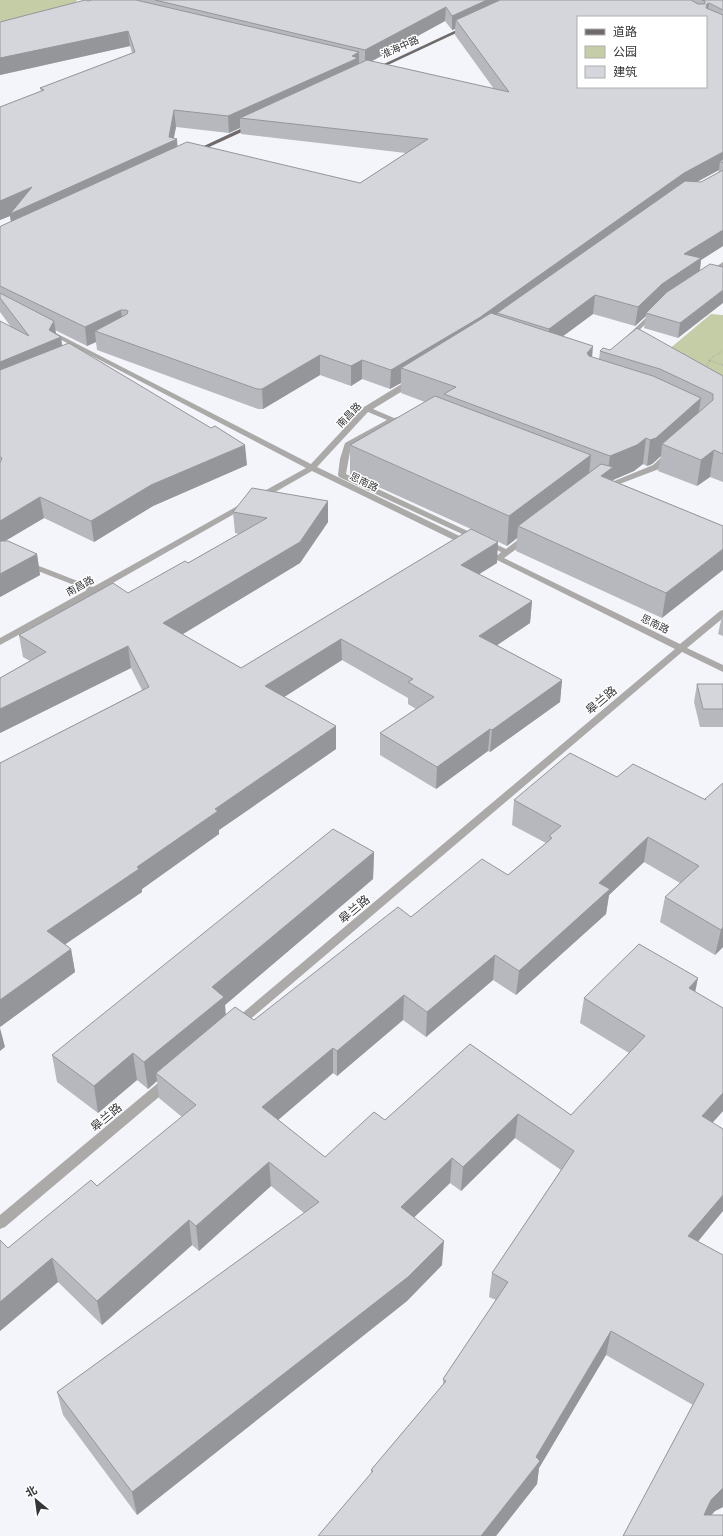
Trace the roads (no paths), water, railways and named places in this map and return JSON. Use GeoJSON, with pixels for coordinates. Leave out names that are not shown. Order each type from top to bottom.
{"type":"FeatureCollection","features":[{"type":"Feature","properties":{"kind":"main road","name":"淮海中路"},"geometry":{"type":"LineString","coordinates":[[367,70],[374,69],[471,25]]}},
{"type":"Feature","properties":{"kind":"main road"},"geometry":{"type":"LineString","coordinates":[[190,154],[261,121]]}},
{"type":"Feature","properties":{"kind":"street"},"geometry":{"type":"LineString","coordinates":[[705,276],[723,264]]}},
{"type":"Feature","properties":{"kind":"street"},"geometry":{"type":"LineString","coordinates":[[624,342],[662,304]]}},
{"type":"Feature","properties":{"kind":"street","name":"思南路"},"geometry":{"type":"LineString","coordinates":[[40,326],[312,468],[723,668]]}},
{"type":"Feature","properties":{"kind":"street","name":"南昌路"},"geometry":{"type":"LineString","coordinates":[[0,642],[312,468],[367,409],[421,376]]}},
{"type":"Feature","properties":{"kind":"street"},"geometry":{"type":"LineString","coordinates":[[367,409],[393,420]]}},
{"type":"Feature","properties":{"kind":"street"},"geometry":{"type":"LineString","coordinates":[[414,417],[407,416],[393,420],[348,445],[342,475],[507,552]]}},
{"type":"Feature","properties":{"kind":"street"},"geometry":{"type":"LineString","coordinates":[[597,483],[607,487],[656,468],[678,448]]}},
{"type":"Feature","properties":{"kind":"street"},"geometry":{"type":"LineString","coordinates":[[499,558],[531,534]]}},
{"type":"Feature","properties":{"kind":"street"},"geometry":{"type":"LineString","coordinates":[[0,558],[13,559],[94,590]]}},
{"type":"Feature","properties":{"kind":"street","name":"皋兰路"},"geometry":{"type":"LineString","coordinates":[[226,1034],[723,613]]}},
{"type":"Feature","properties":{"kind":"street","name":"皋兰路"},"geometry":{"type":"LineString","coordinates":[[0,1223],[177,1075]]}}]}
